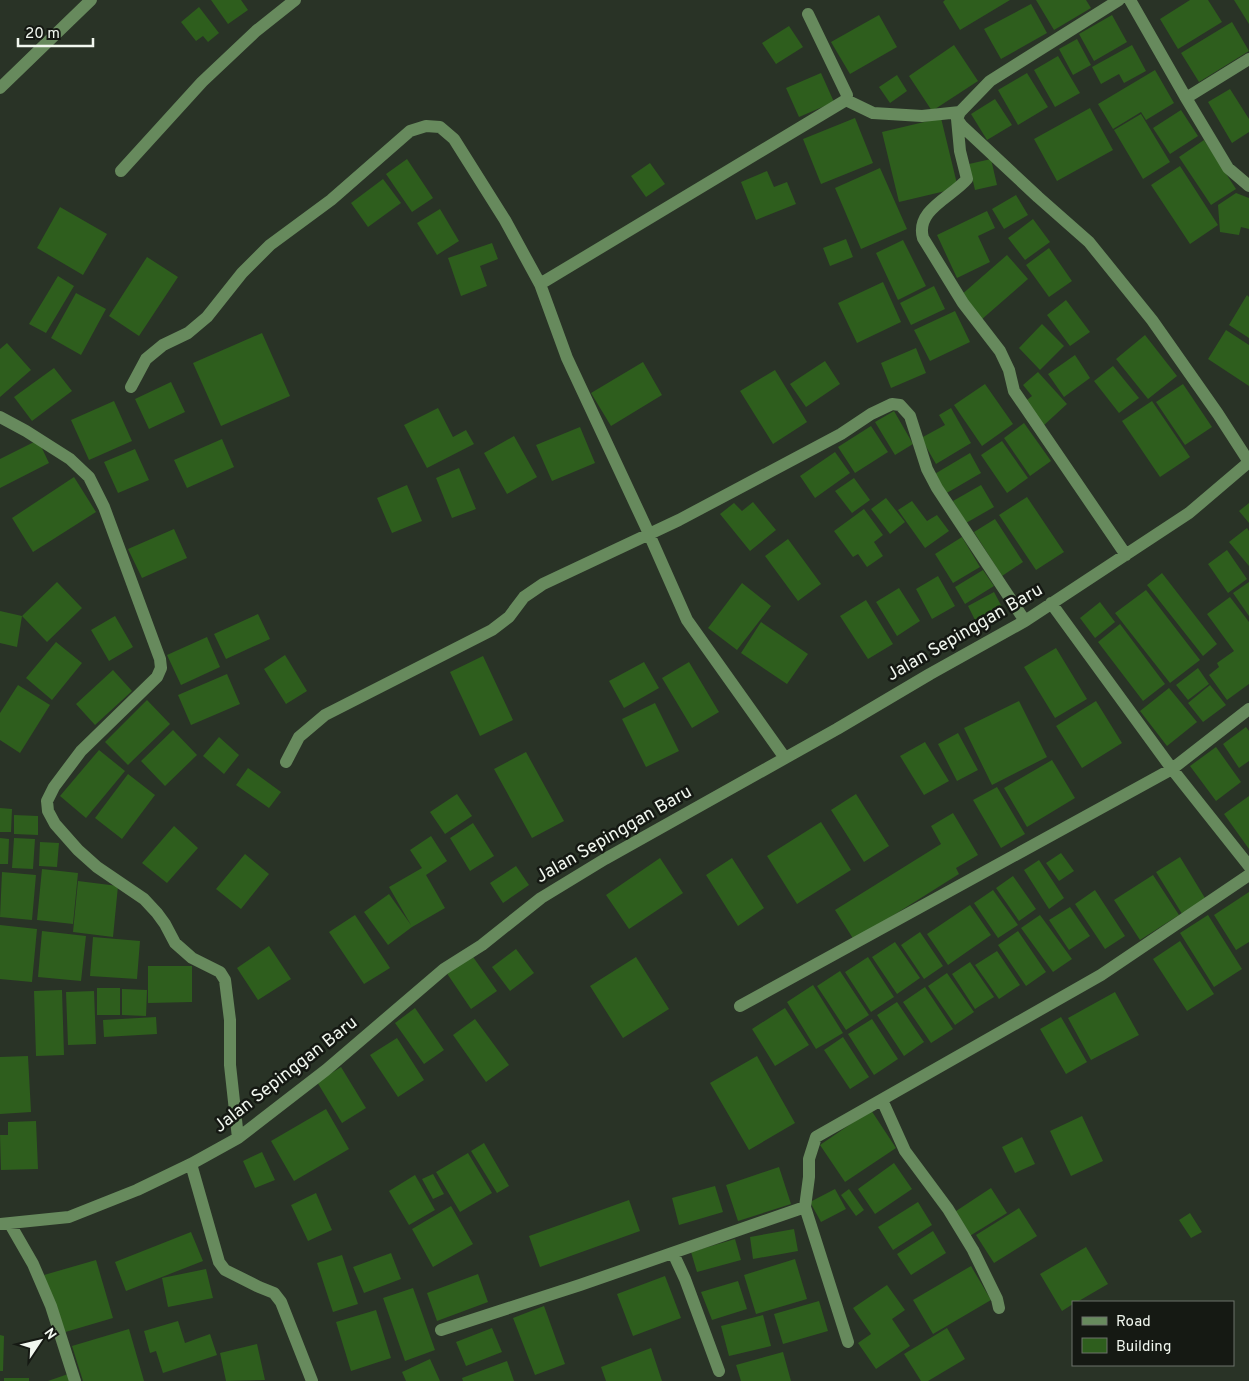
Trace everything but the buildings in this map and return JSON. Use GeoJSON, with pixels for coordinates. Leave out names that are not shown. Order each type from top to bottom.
{"type":"FeatureCollection","features":[{"type":"Feature","properties":{"kind":"street"},"geometry":{"type":"LineString","coordinates":[[0,88],[91,0]]}},
{"type":"Feature","properties":{"kind":"street"},"geometry":{"type":"LineString","coordinates":[[121,171],[202,82],[256,31],[295,0]]}},
{"type":"Feature","properties":{"kind":"street"},"geometry":{"type":"LineString","coordinates":[[1119,0],[990,81],[959,115],[960,151],[968,179],[929,211],[922,222],[921,231],[923,238],[962,303],[1000,351],[1009,370],[1014,391],[1126,555]]}},
{"type":"Feature","properties":{"kind":"street"},"geometry":{"type":"LineString","coordinates":[[1130,0],[1228,168],[1249,186]]}},
{"type":"Feature","properties":{"kind":"street"},"geometry":{"type":"LineString","coordinates":[[808,14],[847,95],[846,100]]}},
{"type":"Feature","properties":{"kind":"street"},"geometry":{"type":"LineString","coordinates":[[1186,98],[1249,59]]}},
{"type":"Feature","properties":{"kind":"street"},"geometry":{"type":"LineString","coordinates":[[846,100],[873,113],[922,116],[959,115]]}},
{"type":"Feature","properties":{"kind":"street"},"geometry":{"type":"LineString","coordinates":[[540,284],[846,100]]}},
{"type":"Feature","properties":{"kind":"street"},"geometry":{"type":"LineString","coordinates":[[959,115],[962,126],[1038,198],[1089,242],[1152,320],[1249,462]]}},
{"type":"Feature","properties":{"kind":"street"},"geometry":{"type":"LineString","coordinates":[[130,387],[146,359],[162,345],[188,333],[207,317],[242,273],[270,245],[331,200],[410,131],[426,126],[440,127],[454,139],[505,220],[540,284],[567,358],[687,620],[785,758]]}},
{"type":"Feature","properties":{"kind":"street"},"geometry":{"type":"LineString","coordinates":[[286,762],[299,737],[325,715],[492,630],[509,616],[524,597],[543,584],[649,535],[841,434],[871,414],[892,404],[900,405],[910,416],[927,469],[937,488],[1025,621]]}},
{"type":"Feature","properties":{"kind":"street"},"geometry":{"type":"LineString","coordinates":[[0,417],[70,459],[89,476],[104,507],[160,658],[161,668],[157,677],[81,752],[54,787],[47,801],[48,810],[55,824],[78,850],[105,873],[144,900],[158,913],[166,924],[175,943],[192,958],[220,972],[225,980],[230,1020],[230,1065],[238,1138]]}},
{"type":"Feature","properties":{"kind":"street","name":"Jalan Sepinggan Baru"},"geometry":{"type":"LineString","coordinates":[[5,1224],[69,1217],[137,1190],[191,1164],[238,1138],[326,1070],[444,969],[482,945],[541,898],[605,859],[1025,621],[1189,513],[1249,462]]}},
{"type":"Feature","properties":{"kind":"street"},"geometry":{"type":"LineString","coordinates":[[1051,604],[1172,769],[1249,866]]}},
{"type":"Feature","properties":{"kind":"street"},"geometry":{"type":"LineString","coordinates":[[740,1006],[1172,769],[1249,709]]}},
{"type":"Feature","properties":{"kind":"street"},"geometry":{"type":"LineString","coordinates":[[848,1342],[805,1207],[809,1177],[808,1159],[816,1137],[1101,975],[1249,875]]}},
{"type":"Feature","properties":{"kind":"street"},"geometry":{"type":"LineString","coordinates":[[882,1100],[905,1151],[948,1209],[974,1250],[1000,1308]]}},
{"type":"Feature","properties":{"kind":"street"},"geometry":{"type":"LineString","coordinates":[[191,1164],[219,1262],[225,1270],[274,1293],[282,1302],[312,1381]]}},
{"type":"Feature","properties":{"kind":"street"},"geometry":{"type":"LineString","coordinates":[[441,1330],[764,1223],[805,1207]]}},
{"type":"Feature","properties":{"kind":"street"},"geometry":{"type":"LineString","coordinates":[[5,1224],[33,1264],[44,1289],[74,1381]]}},
{"type":"Feature","properties":{"kind":"street"},"geometry":{"type":"LineString","coordinates":[[673,1253],[686,1279],[719,1370]]}}]}
